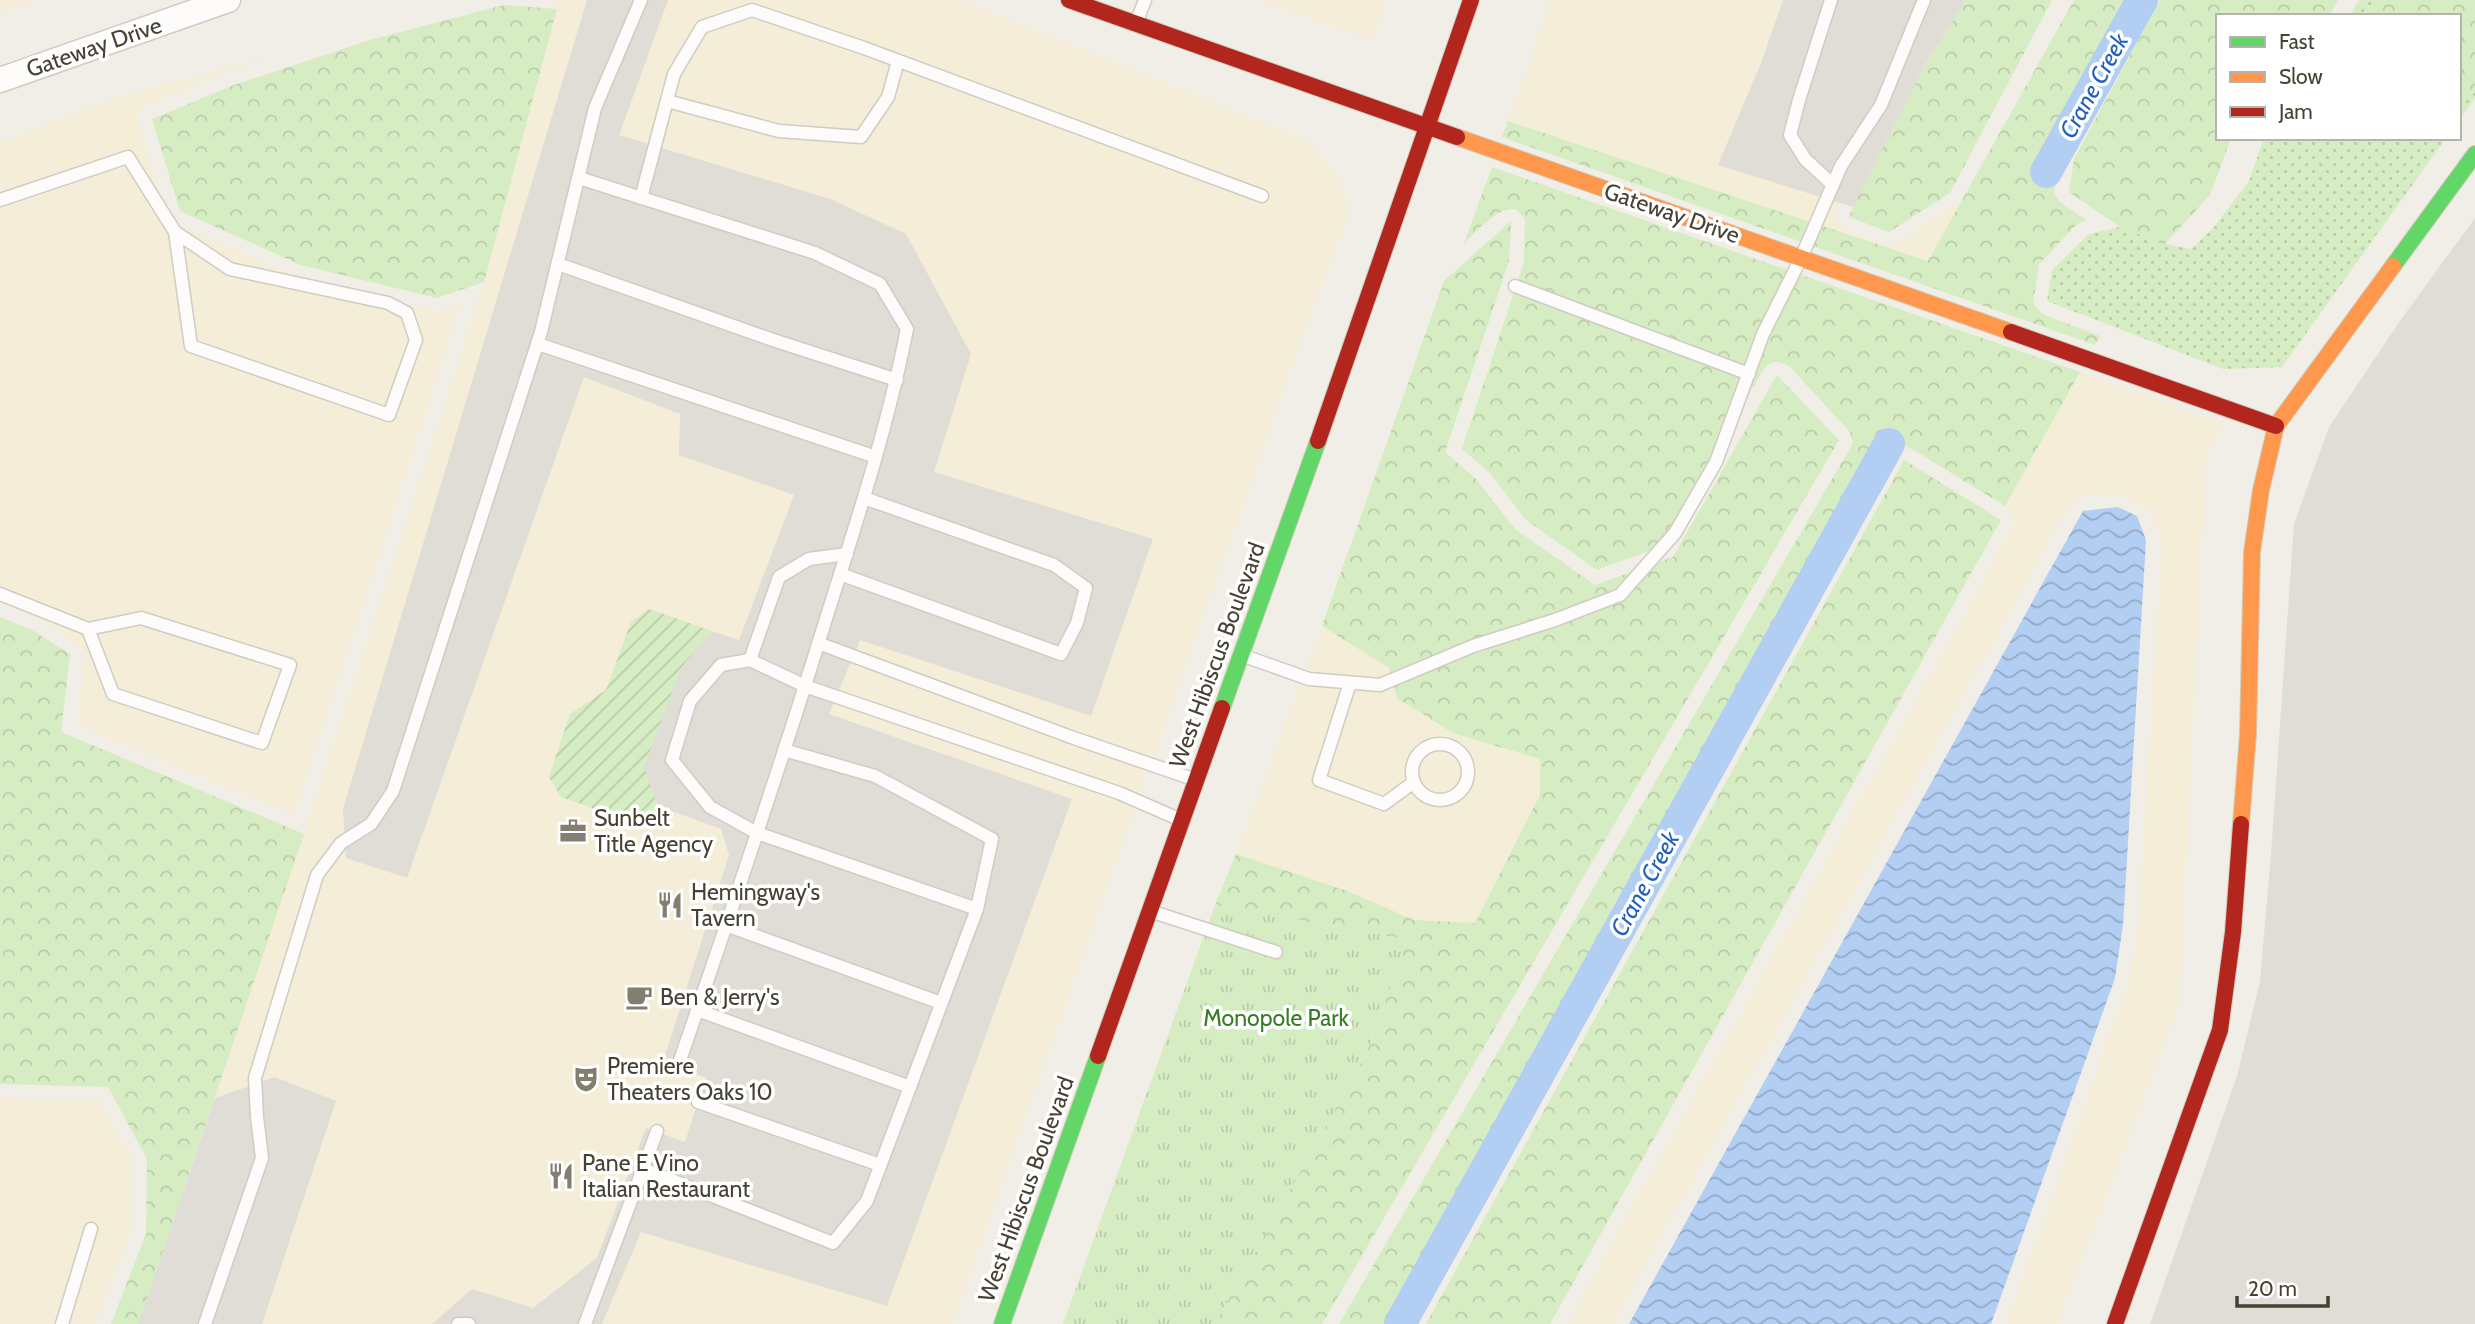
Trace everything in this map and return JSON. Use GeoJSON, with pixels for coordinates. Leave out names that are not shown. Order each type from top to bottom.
{"type":"FeatureCollection","features":[{"type":"Feature","properties":{"kind":"street","name":"Gateway Drive"},"geometry":{"type":"LineString","coordinates":[[0,80],[228,0]]}},
{"type":"Feature","properties":{"kind":"street","name":"Gateway Drive"},"geometry":{"type":"LineString","coordinates":[[1069,0],[2276,426]]}},
{"type":"Feature","properties":{"kind":"street","name":"West Hibiscus Boulevard"},"geometry":{"type":"LineString","coordinates":[[1002,1324],[1350,351],[1471,0]]}},
{"type":"Feature","properties":{"kind":"street"},"geometry":{"type":"LineString","coordinates":[[2115,1324],[2220,1030],[2233,932],[2248,734],[2252,552],[2261,490],[2276,426],[2475,154]]}},
{"type":"Feature","properties":{"kind":"lane"},"geometry":{"type":"LineString","coordinates":[[205,1324],[262,1158],[256,1078],[317,875],[341,843],[371,824],[393,791],[538,344],[595,108],[641,0]]}},
{"type":"Feature","properties":{"kind":"lane"},"geometry":{"type":"LineString","coordinates":[[1136,24],[1145,0]]}},
{"type":"Feature","properties":{"kind":"lane"},"geometry":{"type":"LineString","coordinates":[[1832,0],[1790,135],[1805,159],[1833,185]]}},
{"type":"Feature","properties":{"kind":"lane"},"geometry":{"type":"LineString","coordinates":[[1241,655],[1309,679],[1380,685],[1473,646],[1555,620],[1620,595],[1675,533],[1716,462],[1763,334],[1842,166],[1881,105],[1924,0]]}},
{"type":"Feature","properties":{"kind":"lane"},"geometry":{"type":"LineString","coordinates":[[641,198],[674,74],[702,27],[752,10],[898,61],[1262,196]]}},
{"type":"Feature","properties":{"kind":"lane"},"geometry":{"type":"LineString","coordinates":[[667,101],[779,131],[861,137],[888,97],[898,61]]}},
{"type":"Feature","properties":{"kind":"lane"},"geometry":{"type":"LineString","coordinates":[[0,200],[128,157],[174,232],[191,346],[389,415],[415,340],[407,313],[388,303],[230,269],[174,232]]}},
{"type":"Feature","properties":{"kind":"lane"},"geometry":{"type":"LineString","coordinates":[[579,178],[815,253],[880,284],[907,329],[897,380],[847,554],[677,1069]]}},
{"type":"Feature","properties":{"kind":"lane"},"geometry":{"type":"LineString","coordinates":[[558,264],[897,380]]}},
{"type":"Feature","properties":{"kind":"lane"},"geometry":{"type":"LineString","coordinates":[[1515,286],[1749,374]]}},
{"type":"Feature","properties":{"kind":"lane"},"geometry":{"type":"LineString","coordinates":[[538,344],[876,457]]}},
{"type":"Feature","properties":{"kind":"lane"},"geometry":{"type":"LineString","coordinates":[[840,574],[1061,654],[1077,623],[1086,588],[1054,565],[864,498]]}},
{"type":"Feature","properties":{"kind":"lane"},"geometry":{"type":"LineString","coordinates":[[750,660],[779,577],[809,559],[847,554]]}},
{"type":"Feature","properties":{"kind":"lane"},"geometry":{"type":"LineString","coordinates":[[0,594],[88,629],[141,618],[290,664],[262,743],[113,694],[88,629]]}},
{"type":"Feature","properties":{"kind":"lane"},"geometry":{"type":"LineString","coordinates":[[818,643],[1071,737],[1196,780]]}},
{"type":"Feature","properties":{"kind":"lane"},"geometry":{"type":"LineString","coordinates":[[977,909],[757,833],[710,807],[671,760],[690,701],[721,665],[750,660],[805,687],[1119,793],[1182,820]]}},
{"type":"Feature","properties":{"kind":"lane"},"geometry":{"type":"LineString","coordinates":[[1350,683],[1319,780],[1384,804],[1414,782]]}},
{"type":"Feature","properties":{"kind":"lane"},"geometry":{"type":"LineString","coordinates":[[1432,745],[1450,745],[1464,757],[1468,775],[1460,791],[1453,797],[1434,799],[1419,790],[1414,782],[1413,764],[1424,749],[1432,745]]}},
{"type":"Feature","properties":{"kind":"lane"},"geometry":{"type":"LineString","coordinates":[[643,1169],[834,1243],[867,1201],[977,909],[992,839],[875,776],[784,750]]}},
{"type":"Feature","properties":{"kind":"lane"},"geometry":{"type":"LineString","coordinates":[[1149,911],[1276,952]]}},
{"type":"Feature","properties":{"kind":"lane"},"geometry":{"type":"LineString","coordinates":[[726,925],[941,1003]]}},
{"type":"Feature","properties":{"kind":"lane"},"geometry":{"type":"LineString","coordinates":[[697,1010],[910,1087]]}},
{"type":"Feature","properties":{"kind":"lane"},"geometry":{"type":"LineString","coordinates":[[698,1102],[880,1165]]}},
{"type":"Feature","properties":{"kind":"lane"},"geometry":{"type":"LineString","coordinates":[[585,1324],[657,1131]]}},
{"type":"Feature","properties":{"kind":"lane"},"geometry":{"type":"LineString","coordinates":[[62,1324],[91,1229]]}},
{"type":"Feature","properties":{"kind":"lane"},"geometry":{"type":"LineString","coordinates":[[458,1324],[469,1324]]}},
{"type":"Feature","properties":{"kind":"shaded area"},"geometry":{"type":"Polygon","coordinates":[[[0,0],[38,0],[0,13],[0,0]]]}},
{"type":"Feature","properties":{"kind":"shaded area"},"geometry":{"type":"Polygon","coordinates":[[[558,0],[959,0],[1309,141],[1341,181],[1349,214],[1318,293],[952,1324],[138,1324],[304,834],[484,282],[558,0]]]}},
{"type":"Feature","properties":{"kind":"shaded area"},"geometry":{"type":"Polygon","coordinates":[[[587,0],[668,0],[619,135],[830,199],[906,234],[971,354],[934,472],[1153,539],[1091,716],[860,640],[829,714],[1072,799],[887,1306],[641,1232],[602,1324],[432,1324],[472,1289],[533,1308],[597,1258],[646,1128],[685,1142],[706,1077],[662,1065],[729,855],[721,829],[658,806],[644,767],[681,668],[712,631],[739,640],[794,495],[679,455],[680,414],[584,377],[407,878],[346,858],[343,809],[587,0]]]}},
{"type":"Feature","properties":{"kind":"shaded area"},"geometry":{"type":"Polygon","coordinates":[[[1257,0],[1388,0],[1372,40],[1257,0]]]}},
{"type":"Feature","properties":{"kind":"shaded area"},"geometry":{"type":"Polygon","coordinates":[[[1551,0],[1949,0],[1851,170],[1834,216],[1837,224],[1844,229],[1884,245],[1894,246],[1961,202],[1929,261],[1508,121],[1551,0]]]}},
{"type":"Feature","properties":{"kind":"shaded area"},"geometry":{"type":"Polygon","coordinates":[[[1783,0],[1966,0],[1924,67],[1853,207],[1718,165],[1761,63],[1783,0]]]}},
{"type":"Feature","properties":{"kind":"shaded area"},"geometry":{"type":"Polygon","coordinates":[[[289,52],[227,72],[145,106],[138,112],[137,121],[167,217],[174,223],[298,278],[434,311],[460,305],[294,815],[77,725],[85,657],[83,649],[37,617],[0,603],[0,142],[121,95],[289,52]]]}},
{"type":"Feature","properties":{"kind":"shaded area"},"geometry":{"type":"Polygon","coordinates":[[[2475,218],[2475,1324],[2150,1324],[2237,1076],[2260,982],[2294,524],[2329,427],[2402,318],[2475,218]]]}},
{"type":"Feature","properties":{"kind":"shaded area"},"geometry":{"type":"Polygon","coordinates":[[[2080,372],[2223,424],[2206,452],[2179,1006],[2057,1324],[2007,1324],[2129,981],[2138,927],[2162,542],[2150,509],[2119,494],[2081,497],[2070,504],[1612,1324],[1567,1324],[2014,526],[2014,515],[2005,506],[2080,372]]]}},
{"type":"Feature","properties":{"kind":"shaded area"},"geometry":{"type":"Polygon","coordinates":[[[1322,626],[1389,668],[1397,698],[1453,733],[1540,759],[1540,795],[1475,923],[1414,920],[1347,891],[1236,854],[1322,626]]]}},
{"type":"Feature","properties":{"kind":"shaded area"},"geometry":{"type":"Polygon","coordinates":[[[275,1077],[336,1101],[262,1324],[138,1324],[215,1098],[275,1077]]]}},
{"type":"Feature","properties":{"kind":"shaded area"},"geometry":{"type":"Polygon","coordinates":[[[0,1098],[99,1100],[132,1160],[131,1231],[95,1324],[0,1324],[0,1098]]]}},
{"type":"Feature","properties":{"kind":"green space"},"geometry":{"type":"Polygon","coordinates":[[[1966,0],[2052,0],[1950,193],[1889,232],[1849,217],[1902,106],[1966,0]]]}},
{"type":"Feature","properties":{"kind":"green space"},"geometry":{"type":"Polygon","coordinates":[[[2074,0],[2143,0],[2060,152],[2054,194],[2060,202],[2086,220],[2077,224],[2039,264],[2033,303],[2042,314],[2100,336],[2095,345],[1502,137],[1508,121],[1928,261],[2074,0]]]}},
{"type":"Feature","properties":{"kind":"green space"},"geometry":{"type":"Polygon","coordinates":[[[2160,0],[2339,0],[2330,14],[2216,14],[2216,140],[2230,140],[2210,195],[2165,244],[2120,227],[2069,192],[2074,159],[2160,0]]]}},
{"type":"Feature","properties":{"kind":"green space"},"geometry":{"type":"Polygon","coordinates":[[[2359,0],[2374,0],[2369,14],[2351,14],[2359,0]]]}},
{"type":"Feature","properties":{"kind":"green space"},"geometry":{"type":"Polygon","coordinates":[[[2374,0],[2475,0],[2475,92],[2461,101],[2461,14],[2369,14],[2374,0]]]}},
{"type":"Feature","properties":{"kind":"green space"},"geometry":{"type":"Polygon","coordinates":[[[504,5],[557,9],[484,282],[437,298],[301,265],[180,211],[152,119],[234,85],[370,40],[504,5]]]}},
{"type":"Feature","properties":{"kind":"green space"},"geometry":{"type":"Polygon","coordinates":[[[2475,92],[2475,98],[2461,117],[2461,101],[2475,92]]]}},
{"type":"Feature","properties":{"kind":"green space"},"geometry":{"type":"Polygon","coordinates":[[[2263,140],[2445,140],[2282,367],[2223,369],[2047,301],[2052,270],[2089,234],[2120,227],[2165,244],[2191,249],[2213,228],[2249,181],[2263,140]]]}},
{"type":"Feature","properties":{"kind":"green space"},"geometry":{"type":"Polygon","coordinates":[[[1492,167],[2080,372],[2005,506],[1912,449],[1902,446],[1891,453],[1408,1324],[1339,1324],[1853,443],[1850,432],[1789,366],[1773,363],[1764,368],[1662,546],[1597,570],[1526,520],[1489,472],[1462,449],[1524,262],[1525,219],[1516,209],[1495,215],[1464,243],[1492,167]]]}},
{"type":"Feature","properties":{"kind":"green space"},"geometry":{"type":"Polygon","coordinates":[[[1511,221],[1509,261],[1445,452],[1476,479],[1515,529],[1595,585],[1673,557],[1777,375],[1839,440],[1322,1324],[1215,1324],[1366,1054],[1408,940],[1215,905],[1236,854],[1347,891],[1414,920],[1475,923],[1540,795],[1540,759],[1453,733],[1397,698],[1389,668],[1322,626],[1444,281],[1511,221]]]}},
{"type":"Feature","properties":{"kind":"green space"},"geometry":{"type":"Polygon","coordinates":[[[1904,460],[2001,520],[1550,1324],[1426,1324],[1904,460]]]}},
{"type":"Feature","properties":{"kind":"green space"},"geometry":{"type":"Polygon","coordinates":[[[649,609],[712,631],[681,668],[645,767],[658,806],[649,828],[561,797],[549,777],[570,714],[606,690],[631,622],[649,609]]]}},
{"type":"Feature","properties":{"kind":"green space"},"geometry":{"type":"Polygon","coordinates":[[[0,617],[32,630],[70,654],[61,732],[304,834],[138,1324],[111,1324],[146,1234],[147,1159],[108,1087],[0,1084],[0,617]]]}},
{"type":"Feature","properties":{"kind":"green space","name":"Monopole Park"},"geometry":{"type":"Polygon","coordinates":[[[1215,905],[1408,940],[1366,1054],[1215,1324],[1063,1324],[1215,905]]]}},
{"type":"Feature","properties":{"kind":"water"},"geometry":{"type":"Polygon","coordinates":[[[2118,507],[2137,516],[2146,540],[2123,925],[2115,978],[1991,1324],[1629,1324],[2083,511],[2118,507]]]}},
{"type":"Feature","properties":{"kind":"waterway","name":"Crane Creek"},"geometry":{"type":"LineString","coordinates":[[2046,172],[2142,0]]}},
{"type":"Feature","properties":{"kind":"waterway","name":"Crane Creek"},"geometry":{"type":"LineString","coordinates":[[1400,1324],[1889,444]]}},
{"type":"Feature","properties":{"kind":"traffic: fast"},"geometry":{"type":"LineString","coordinates":[[2393,266],[2475,154]]}},
{"type":"Feature","properties":{"kind":"traffic: fast"},"geometry":{"type":"LineString","coordinates":[[1222,708],[1318,441]]}},
{"type":"Feature","properties":{"kind":"traffic: fast"},"geometry":{"type":"LineString","coordinates":[[1002,1324],[1098,1056]]}},
{"type":"Feature","properties":{"kind":"traffic: slow"},"geometry":{"type":"LineString","coordinates":[[1457,137],[2011,332]]}},
{"type":"Feature","properties":{"kind":"traffic: slow"},"geometry":{"type":"LineString","coordinates":[[2241,824],[2248,734],[2252,552],[2261,490],[2276,426],[2393,266]]}},
{"type":"Feature","properties":{"kind":"traffic: jam"},"geometry":{"type":"LineString","coordinates":[[1069,0],[1457,137]]}},
{"type":"Feature","properties":{"kind":"traffic: jam"},"geometry":{"type":"LineString","coordinates":[[1318,441],[1471,0]]}},
{"type":"Feature","properties":{"kind":"traffic: jam"},"geometry":{"type":"LineString","coordinates":[[2011,332],[2276,426]]}},
{"type":"Feature","properties":{"kind":"traffic: jam"},"geometry":{"type":"LineString","coordinates":[[1098,1056],[1222,708]]}},
{"type":"Feature","properties":{"kind":"traffic: jam"},"geometry":{"type":"LineString","coordinates":[[2115,1324],[2220,1030],[2233,932],[2241,824]]}},
{"type":"Feature","properties":{"kind":"place","name":"Sunbelt Title Agency"},"geometry":{"type":"Point","coordinates":[573,831]}},
{"type":"Feature","properties":{"kind":"place","name":"Hemingway's Tavern"},"geometry":{"type":"Point","coordinates":[670,905]}},
{"type":"Feature","properties":{"kind":"place","name":"Ben & Jerry's"},"geometry":{"type":"Point","coordinates":[639,997]}},
{"type":"Feature","properties":{"kind":"place","name":"Premiere Theaters Oaks 10"},"geometry":{"type":"Point","coordinates":[586,1079]}},
{"type":"Feature","properties":{"kind":"place","name":"Pane E Vino Italian Restaurant"},"geometry":{"type":"Point","coordinates":[561,1176]}}]}
